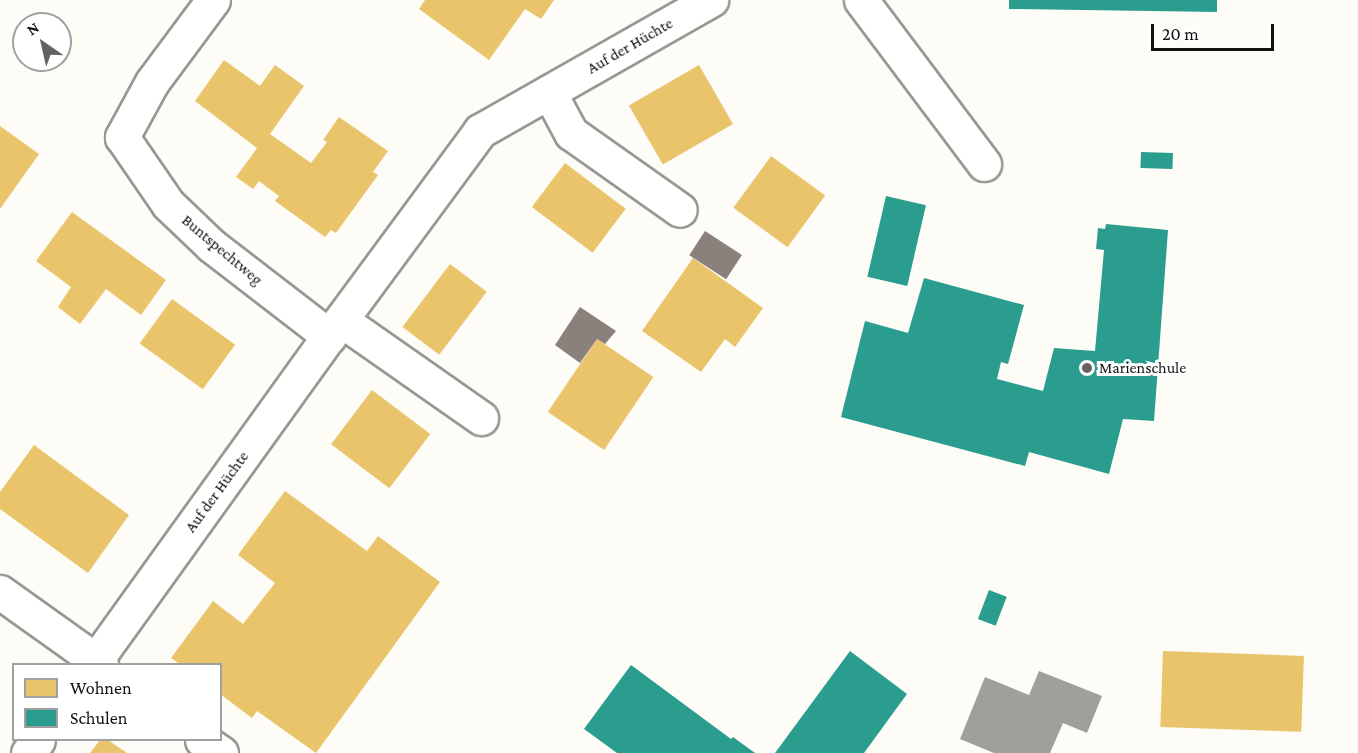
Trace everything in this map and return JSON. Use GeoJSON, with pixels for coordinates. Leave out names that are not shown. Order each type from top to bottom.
{"type":"FeatureCollection","features":[{"type":"Feature","properties":{"kind":"street","name":"Buntspechtweg"},"geometry":{"type":"LineString","coordinates":[[213,0],[152,82],[122,137],[168,204],[205,239],[335,328]]}},
{"type":"Feature","properties":{"kind":"street","name":"Auf der Hüchte"},"geometry":{"type":"LineString","coordinates":[[96,663],[335,328],[480,131],[711,0]]}},
{"type":"Feature","properties":{"kind":"street"},"geometry":{"type":"LineString","coordinates":[[861,0],[984,164]]}},
{"type":"Feature","properties":{"kind":"street"},"geometry":{"type":"LineString","coordinates":[[549,92],[571,132],[680,210]]}},
{"type":"Feature","properties":{"kind":"street"},"geometry":{"type":"LineString","coordinates":[[335,328],[481,418]]}},
{"type":"Feature","properties":{"kind":"street"},"geometry":{"type":"LineString","coordinates":[[0,592],[96,663]]}},
{"type":"Feature","properties":{"kind":"street"},"geometry":{"type":"LineString","coordinates":[[28,753],[37,741]]}},
{"type":"Feature","properties":{"kind":"street"},"geometry":{"type":"LineString","coordinates":[[203,741],[221,753]]}},
{"type":"Feature","properties":{"kind":"building: Wohnen"},"geometry":{"type":"Polygon","coordinates":[[[425,0],[554,0],[541,19],[525,9],[489,60],[419,9],[425,0]]]}},
{"type":"Feature","properties":{"kind":"building: Wohnen"},"geometry":{"type":"Polygon","coordinates":[[[224,60],[260,86],[275,65],[304,86],[270,134],[311,163],[327,142],[323,140],[339,117],[388,151],[373,172],[378,175],[336,233],[331,230],[325,237],[275,201],[279,196],[259,181],[253,189],[236,177],[257,148],[195,101],[224,60]]]}},
{"type":"Feature","properties":{"kind":"building: Wohnen"},"geometry":{"type":"Polygon","coordinates":[[[699,65],[733,124],[663,164],[629,106],[699,65]]]}},
{"type":"Feature","properties":{"kind":"building: Wohnen"},"geometry":{"type":"Polygon","coordinates":[[[0,126],[39,154],[0,209],[0,126]]]}},
{"type":"Feature","properties":{"kind":"building: Wohnen"},"geometry":{"type":"Polygon","coordinates":[[[771,156],[825,195],[788,247],[733,208],[771,156]]]}},
{"type":"Feature","properties":{"kind":"building: Wohnen"},"geometry":{"type":"Polygon","coordinates":[[[565,163],[626,209],[593,253],[532,207],[565,163]]]}},
{"type":"Feature","properties":{"kind":"building: Wohnen"},"geometry":{"type":"Polygon","coordinates":[[[72,212],[166,280],[141,315],[106,289],[80,324],[58,307],[71,287],[36,261],[72,212]]]}},
{"type":"Feature","properties":{"kind":"building: Wohnen"},"geometry":{"type":"Polygon","coordinates":[[[693,258],[763,308],[735,347],[725,339],[701,372],[642,331],[693,258]]]}},
{"type":"Feature","properties":{"kind":"building: Wohnen"},"geometry":{"type":"Polygon","coordinates":[[[450,264],[487,292],[439,355],[402,327],[450,264]]]}},
{"type":"Feature","properties":{"kind":"building: Wohnen"},"geometry":{"type":"Polygon","coordinates":[[[172,299],[235,345],[203,389],[140,343],[172,299]]]}},
{"type":"Feature","properties":{"kind":"building: Wohnen"},"geometry":{"type":"Polygon","coordinates":[[[597,339],[653,377],[604,450],[548,412],[597,339]]]}},
{"type":"Feature","properties":{"kind":"building: Wohnen"},"geometry":{"type":"Polygon","coordinates":[[[372,390],[430,434],[389,488],[331,444],[372,390]]]}},
{"type":"Feature","properties":{"kind":"building: Wohnen"},"geometry":{"type":"Polygon","coordinates":[[[34,445],[129,515],[88,573],[0,509],[0,492],[34,445]]]}},
{"type":"Feature","properties":{"kind":"building: Wohnen"},"geometry":{"type":"Polygon","coordinates":[[[285,491],[367,551],[378,536],[440,582],[316,753],[257,711],[252,718],[222,696],[222,663],[178,663],[171,658],[213,601],[243,624],[275,583],[238,555],[285,491]]]}},
{"type":"Feature","properties":{"kind":"building: Wohnen"},"geometry":{"type":"Polygon","coordinates":[[[1163,651],[1304,656],[1301,732],[1160,727],[1163,651]]]}},
{"type":"Feature","properties":{"kind":"building: Wohnen"},"geometry":{"type":"Polygon","coordinates":[[[99,741],[109,741],[127,753],[90,753],[99,741]]]}},
{"type":"Feature","properties":{"kind":"building: Schulen"},"geometry":{"type":"Polygon","coordinates":[[[1009,0],[1217,0],[1217,12],[1009,9],[1009,0]]]}},
{"type":"Feature","properties":{"kind":"building: Schulen"},"geometry":{"type":"Polygon","coordinates":[[[1141,152],[1173,153],[1172,169],[1140,168],[1141,152]]]}},
{"type":"Feature","properties":{"kind":"building: Schulen"},"geometry":{"type":"Polygon","coordinates":[[[886,196],[926,205],[907,286],[867,277],[886,196]]]}},
{"type":"Feature","properties":{"kind":"building: Schulen"},"geometry":{"type":"Polygon","coordinates":[[[1106,224],[1168,230],[1154,421],[1123,419],[1109,474],[1029,452],[1025,466],[841,417],[865,321],[908,333],[924,278],[1024,305],[1008,364],[1001,362],[997,379],[1043,391],[1054,348],[1095,351],[1104,250],[1096,249],[1098,228],[1105,229],[1106,224]]]}},
{"type":"Feature","properties":{"kind":"building: Schulen"},"geometry":{"type":"Polygon","coordinates":[[[989,590],[1007,597],[996,626],[978,619],[989,590]]]}},
{"type":"Feature","properties":{"kind":"building: Schulen"},"geometry":{"type":"Polygon","coordinates":[[[850,651],[907,694],[864,753],[775,753],[850,651]]]}},
{"type":"Feature","properties":{"kind":"building: Schulen"},"geometry":{"type":"Polygon","coordinates":[[[631,665],[731,739],[733,737],[755,753],[617,753],[584,729],[631,665]]]}},
{"type":"Feature","properties":{"kind":"building: Industrie"},"geometry":{"type":"Polygon","coordinates":[[[705,231],[742,255],[726,279],[689,255],[705,231]]]}},
{"type":"Feature","properties":{"kind":"building: Industrie"},"geometry":{"type":"Polygon","coordinates":[[[580,307],[616,331],[605,344],[597,339],[580,363],[555,345],[580,307]]]}},
{"type":"Feature","properties":{"kind":"building: Sonstige"},"geometry":{"type":"Polygon","coordinates":[[[1039,671],[1102,696],[1087,733],[1063,723],[1050,753],[994,753],[960,739],[985,677],[1029,695],[1039,671]]]}},
{"type":"Feature","properties":{"kind":"place","name":"Marienschule"},"geometry":{"type":"Point","coordinates":[1087,368]}}]}
